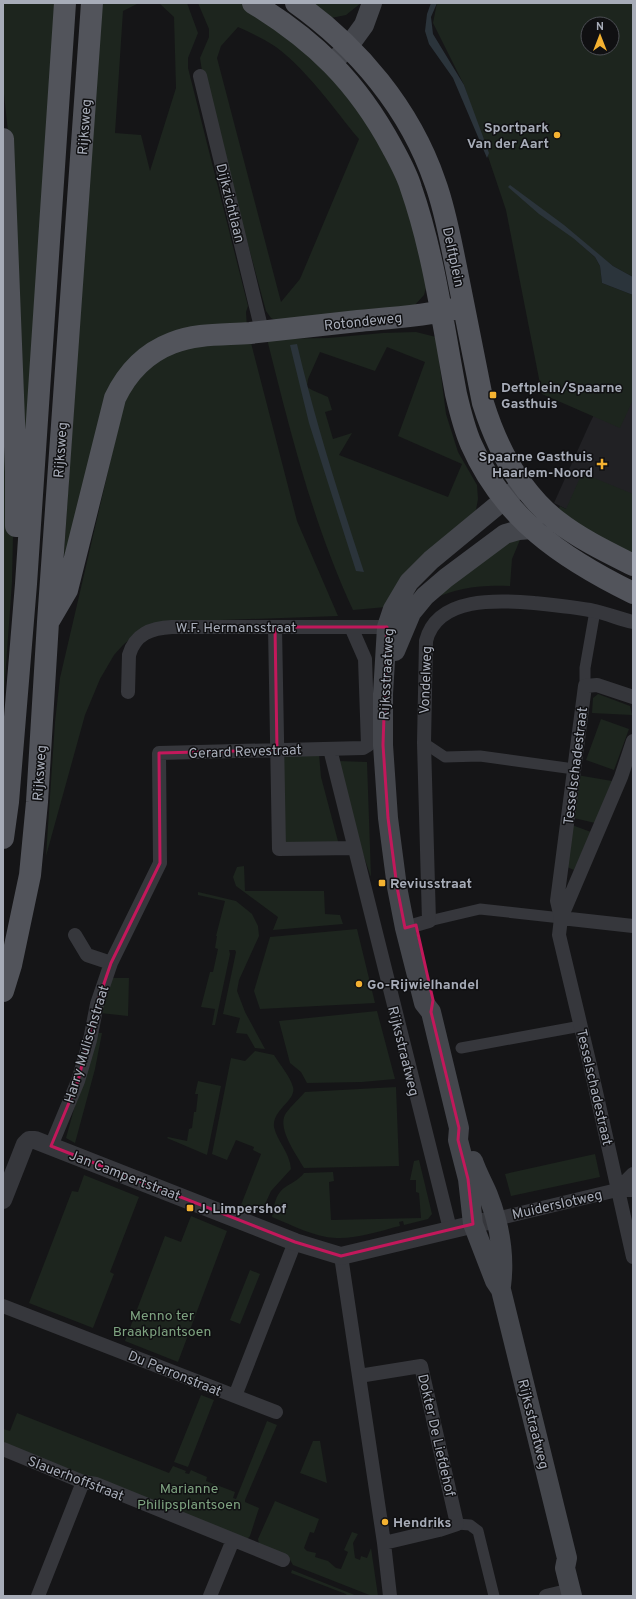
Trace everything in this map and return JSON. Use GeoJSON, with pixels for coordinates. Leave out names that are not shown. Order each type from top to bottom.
{"type":"FeatureCollection","features":[{"type":"Feature","properties":{"kind":"main road","name":"Rijksweg"},"geometry":{"type":"LineString","coordinates":[[3,838],[8,802],[26,584],[65,3]]}},
{"type":"Feature","properties":{"kind":"main road","name":"Rijksweg"},"geometry":{"type":"LineString","coordinates":[[3,991],[11,965],[30,875],[37,802],[48,622],[92,3]]}},
{"type":"Feature","properties":{"kind":"main road","name":"Delftplein"},"geometry":{"type":"LineString","coordinates":[[253,3],[290,27],[332,63],[376,119],[400,162],[411,186],[425,232],[456,394],[466,431],[484,470],[507,502]]}},
{"type":"Feature","properties":{"kind":"main road","name":"Delftplein"},"geometry":{"type":"LineString","coordinates":[[296,3],[320,21],[348,47],[374,75],[408,124],[427,162],[443,208],[483,403],[488,419],[508,464],[521,485]]}},
{"type":"Feature","properties":{"kind":"main road"},"geometry":{"type":"LineString","coordinates":[[332,63],[348,47],[364,25],[372,3]]}},
{"type":"Feature","properties":{"kind":"main road"},"geometry":{"type":"LineString","coordinates":[[3,139],[16,472],[17,555],[26,584]]}},
{"type":"Feature","properties":{"kind":"main road","name":"Rotondeweg"},"geometry":{"type":"LineString","coordinates":[[48,622],[67,590],[112,411],[122,384],[144,359],[172,342],[199,336],[262,331],[441,312],[464,307]]}},
{"type":"Feature","properties":{"kind":"main road"},"geometry":{"type":"LineString","coordinates":[[521,485],[540,507],[564,526],[595,546],[633,565]]}},
{"type":"Feature","properties":{"kind":"main road","name":"Rijksstraatweg"},"geometry":{"type":"LineString","coordinates":[[417,925],[397,887],[388,818],[383,745],[383,694],[393,609],[409,582],[431,560],[507,502],[521,485]]}},
{"type":"Feature","properties":{"kind":"main road"},"geometry":{"type":"LineString","coordinates":[[507,502],[531,529],[554,548],[582,566],[633,593]]}},
{"type":"Feature","properties":{"kind":"main road","name":"Rijksstraatweg"},"geometry":{"type":"LineString","coordinates":[[395,651],[411,613],[425,596],[504,534],[519,530],[531,529]]}},
{"type":"Feature","properties":{"kind":"main road","name":"Rijksstraatweg"},"geometry":{"type":"LineString","coordinates":[[391,627],[392,641],[395,651],[396,817],[405,886],[417,925],[424,1003],[431,1012],[460,1128],[467,1138],[478,1176],[487,1194],[496,1219],[501,1242],[501,1290],[567,1558],[573,1566],[575,1594]]}},
{"type":"Feature","properties":{"kind":"main road","name":"Rijksstraatweg"},"geometry":{"type":"LineString","coordinates":[[460,1128],[458,1140],[468,1180],[473,1224],[495,1281],[501,1290]]}},
{"type":"Feature","properties":{"kind":"street","name":"Dijkzichtlaan"},"geometry":{"type":"LineString","coordinates":[[200,76],[262,331]]}},
{"type":"Feature","properties":{"kind":"street","name":"Vondelweg"},"geometry":{"type":"LineString","coordinates":[[417,925],[424,743],[426,641],[432,628],[446,613],[468,604],[481,602],[514,602],[554,605],[595,611],[633,622]]}},
{"type":"Feature","properties":{"kind":"street","name":"Tesselschadestraat"},"geometry":{"type":"LineString","coordinates":[[595,611],[584,668],[585,686],[558,901],[561,918],[559,935],[633,1257]]}},
{"type":"Feature","properties":{"kind":"street","name":"W.F. Hermansstraat"},"geometry":{"type":"LineString","coordinates":[[128,692],[130,650],[137,639],[149,630],[172,627],[391,627]]}},
{"type":"Feature","properties":{"kind":"street"},"geometry":{"type":"LineString","coordinates":[[275,627],[279,849],[354,848]]}},
{"type":"Feature","properties":{"kind":"street","name":"Rijksstraatweg"},"geometry":{"type":"LineString","coordinates":[[351,627],[365,659],[368,745],[363,748],[330,749],[450,1229]]}},
{"type":"Feature","properties":{"kind":"street"},"geometry":{"type":"LineString","coordinates":[[585,686],[597,685],[633,697]]}},
{"type":"Feature","properties":{"kind":"street","name":"Tesselschadestraat"},"geometry":{"type":"LineString","coordinates":[[561,918],[630,765],[633,741]]}},
{"type":"Feature","properties":{"kind":"street"},"geometry":{"type":"LineString","coordinates":[[424,743],[444,757],[480,756],[574,769]]}},
{"type":"Feature","properties":{"kind":"street","name":"Gerard Revestraat"},"geometry":{"type":"LineString","coordinates":[[159,753],[330,749]]}},
{"type":"Feature","properties":{"kind":"street","name":"Harry Mulischstraat"},"geometry":{"type":"LineString","coordinates":[[51,1146],[78,1081],[90,1040],[96,1004],[111,963],[160,863],[159,753]]}},
{"type":"Feature","properties":{"kind":"street"},"geometry":{"type":"LineString","coordinates":[[417,925],[480,909],[633,926]]}},
{"type":"Feature","properties":{"kind":"street"},"geometry":{"type":"LineString","coordinates":[[76,935],[87,955],[111,963]]}},
{"type":"Feature","properties":{"kind":"street"},"geometry":{"type":"LineString","coordinates":[[461,1048],[581,1026]]}},
{"type":"Feature","properties":{"kind":"street","name":"Jan Campertstraat"},"geometry":{"type":"LineString","coordinates":[[3,1200],[25,1144],[29,1140],[35,1140],[295,1242],[341,1256]]}},
{"type":"Feature","properties":{"kind":"street","name":"Muiderslotweg"},"geometry":{"type":"LineString","coordinates":[[617,1190],[633,1174]]}},
{"type":"Feature","properties":{"kind":"street","name":"Muiderslotweg"},"geometry":{"type":"LineString","coordinates":[[496,1219],[617,1190],[633,1190]]}},
{"type":"Feature","properties":{"kind":"street"},"geometry":{"type":"LineString","coordinates":[[390,1596],[384,1543],[341,1256],[496,1219]]}},
{"type":"Feature","properties":{"kind":"street","name":"Du Perronstraat"},"geometry":{"type":"LineString","coordinates":[[235,1396],[295,1242]]}},
{"type":"Feature","properties":{"kind":"street","name":"Du Perronstraat"},"geometry":{"type":"LineString","coordinates":[[3,1306],[276,1412]]}},
{"type":"Feature","properties":{"kind":"street","name":"Dokter De Liefdehof"},"geometry":{"type":"LineString","coordinates":[[359,1376],[421,1366],[457,1524]]}},
{"type":"Feature","properties":{"kind":"street","name":"Slauerhoffstraat"},"geometry":{"type":"LineString","coordinates":[[3,1449],[82,1482],[96,1484],[283,1560]]}},
{"type":"Feature","properties":{"kind":"street"},"geometry":{"type":"LineString","coordinates":[[38,1596],[82,1482]]}},
{"type":"Feature","properties":{"kind":"street"},"geometry":{"type":"LineString","coordinates":[[384,1543],[439,1530],[457,1524],[470,1525],[478,1531],[494,1596]]}},
{"type":"Feature","properties":{"kind":"street"},"geometry":{"type":"LineString","coordinates":[[210,1596],[233,1540]]}},
{"type":"Feature","properties":{"kind":"street"},"geometry":{"type":"LineString","coordinates":[[546,1596],[575,1594]]}},
{"type":"Feature","properties":{"kind":"highlighted area"},"geometry":{"type":"Polygon","coordinates":[[[275,627],[387,627],[383,745],[388,818],[397,887],[405,928],[416,925],[433,1000],[431,1012],[459,1128],[458,1140],[468,1179],[473,1224],[341,1256],[295,1242],[51,1146],[78,1081],[97,1004],[111,963],[160,863],[159,753],[277,750],[275,627]]]}},
{"type":"Feature","properties":{"kind":"shaded area"},"geometry":{"type":"Polygon","coordinates":[[[431,3],[437,3],[431,17],[433,34],[464,85],[489,153],[487,158],[453,78],[429,44],[425,31],[427,14],[431,3]]]}},
{"type":"Feature","properties":{"kind":"shaded area"},"geometry":{"type":"Polygon","coordinates":[[[510,185],[564,225],[613,266],[633,277],[633,295],[602,283],[600,266],[595,257],[573,238],[539,214],[508,187],[510,185]]]}},
{"type":"Feature","properties":{"kind":"shaded area","name":"Spaarne Gasthuis Haarlem-Noord"},"geometry":{"type":"Polygon","coordinates":[[[633,335],[633,542],[554,503],[589,425],[633,335]]]}},
{"type":"Feature","properties":{"kind":"shaded area"},"geometry":{"type":"Polygon","coordinates":[[[297,344],[320,430],[364,572],[356,571],[309,423],[290,345],[297,344]]]}},
{"type":"Feature","properties":{"kind":"green space"},"geometry":{"type":"Polygon","coordinates":[[[3,3],[57,3],[24,488],[8,132],[3,85],[3,3]]]}},
{"type":"Feature","properties":{"kind":"green space"},"geometry":{"type":"Polygon","coordinates":[[[100,3],[139,3],[123,11],[115,133],[141,135],[150,171],[176,88],[174,17],[159,3],[187,3],[198,33],[188,58],[188,68],[248,306],[246,312],[247,328],[133,363],[62,585],[100,3]]]}},
{"type":"Feature","properties":{"kind":"green space"},"geometry":{"type":"Polygon","coordinates":[[[198,3],[242,3],[276,25],[355,101],[399,174],[428,281],[424,295],[414,306],[277,321],[271,318],[266,311],[202,71],[200,58],[209,37],[209,29],[198,3]],[[238,27],[221,46],[217,58],[281,302],[300,279],[359,139],[310,79],[288,57],[272,44],[238,27]]]}},
{"type":"Feature","properties":{"kind":"green space"},"geometry":{"type":"Polygon","coordinates":[[[310,3],[361,3],[346,15],[331,18],[310,3]]]}},
{"type":"Feature","properties":{"kind":"green space","name":"Sportpark Van der Aart"},"geometry":{"type":"Polygon","coordinates":[[[437,3],[633,3],[633,277],[613,266],[541,209],[595,257],[600,266],[602,283],[633,295],[633,400],[620,428],[542,394],[506,210],[464,85],[433,23],[437,3]]]}},
{"type":"Feature","properties":{"kind":"green space"},"geometry":{"type":"Polygon","coordinates":[[[416,332],[436,337],[446,414],[458,452],[477,485],[478,499],[476,510],[386,607],[353,610],[314,511],[267,339],[328,338],[383,333],[416,332]],[[387,347],[375,371],[320,352],[308,379],[307,387],[328,397],[332,410],[325,412],[333,439],[352,433],[339,455],[448,497],[462,464],[398,436],[425,362],[387,347]]]}},
{"type":"Feature","properties":{"kind":"green space"},"geometry":{"type":"Polygon","coordinates":[[[250,339],[297,521],[338,616],[193,621],[137,633],[114,655],[100,679],[85,715],[46,856],[55,722],[60,678],[129,381],[180,345],[250,339]]]}},
{"type":"Feature","properties":{"kind":"green space"},"geometry":{"type":"Polygon","coordinates":[[[3,367],[14,486],[12,582],[3,707],[3,367]]]}},
{"type":"Feature","properties":{"kind":"green space"},"geometry":{"type":"Polygon","coordinates":[[[582,473],[633,494],[633,557],[557,512],[560,506],[566,509],[582,473]]]}},
{"type":"Feature","properties":{"kind":"green space"},"geometry":{"type":"Polygon","coordinates":[[[522,535],[512,559],[510,586],[467,588],[427,601],[507,538],[522,535]]]}},
{"type":"Feature","properties":{"kind":"green space"},"geometry":{"type":"Polygon","coordinates":[[[598,694],[630,706],[632,715],[592,713],[593,698],[598,694]]]}},
{"type":"Feature","properties":{"kind":"green space"},"geometry":{"type":"Polygon","coordinates":[[[601,719],[629,729],[614,770],[586,760],[601,719]]]}},
{"type":"Feature","properties":{"kind":"green space"},"geometry":{"type":"Polygon","coordinates":[[[283,754],[319,754],[321,777],[339,845],[283,845],[283,754]]]}},
{"type":"Feature","properties":{"kind":"green space"},"geometry":{"type":"Polygon","coordinates":[[[338,761],[367,762],[371,877],[356,834],[338,761]]]}},
{"type":"Feature","properties":{"kind":"green space"},"geometry":{"type":"Polygon","coordinates":[[[577,775],[612,781],[595,823],[574,818],[577,775]]]}},
{"type":"Feature","properties":{"kind":"green space"},"geometry":{"type":"Polygon","coordinates":[[[572,825],[591,832],[574,870],[567,867],[572,825]]]}},
{"type":"Feature","properties":{"kind":"green space"},"geometry":{"type":"Polygon","coordinates":[[[244,866],[245,891],[324,891],[325,914],[340,915],[343,924],[273,930],[278,917],[236,886],[233,877],[237,867],[244,866]]]}},
{"type":"Feature","properties":{"kind":"green space"},"geometry":{"type":"Polygon","coordinates":[[[198,892],[236,901],[252,914],[258,926],[259,936],[239,980],[237,991],[245,1012],[265,1049],[255,1048],[247,1034],[236,1033],[240,1018],[223,1014],[236,952],[235,950],[229,950],[230,954],[215,1025],[212,1025],[215,1009],[201,1007],[210,972],[213,972],[218,949],[215,948],[216,936],[225,901],[198,895],[198,892]]]}},
{"type":"Feature","properties":{"kind":"green space"},"geometry":{"type":"Polygon","coordinates":[[[357,929],[375,1003],[260,1009],[254,991],[270,937],[357,929]]]}},
{"type":"Feature","properties":{"kind":"green space"},"geometry":{"type":"Polygon","coordinates":[[[109,978],[129,978],[128,1016],[100,1013],[109,978]]]}},
{"type":"Feature","properties":{"kind":"green space"},"geometry":{"type":"Polygon","coordinates":[[[377,1011],[395,1079],[362,1082],[307,1083],[301,1072],[290,1063],[279,1021],[377,1011]]]}},
{"type":"Feature","properties":{"kind":"green space"},"geometry":{"type":"Polygon","coordinates":[[[95,1033],[102,1033],[95,1069],[75,1143],[66,1138],[95,1033]]]}},
{"type":"Feature","properties":{"kind":"green space"},"geometry":{"type":"Polygon","coordinates":[[[255,1051],[274,1055],[290,1079],[293,1087],[291,1096],[280,1110],[274,1121],[274,1127],[286,1152],[291,1169],[271,1191],[261,1213],[241,1205],[261,1154],[253,1150],[254,1147],[236,1140],[227,1160],[212,1154],[231,1058],[245,1061],[255,1051]]]}},
{"type":"Feature","properties":{"kind":"green space"},"geometry":{"type":"Polygon","coordinates":[[[198,1081],[221,1086],[207,1155],[167,1138],[187,1141],[189,1129],[192,1128],[194,1112],[196,1112],[198,1094],[195,1094],[198,1081]]]}},
{"type":"Feature","properties":{"kind":"green space"},"geometry":{"type":"Polygon","coordinates":[[[396,1087],[399,1166],[304,1168],[285,1134],[284,1119],[288,1110],[305,1092],[396,1087]]]}},
{"type":"Feature","properties":{"kind":"green space"},"geometry":{"type":"Polygon","coordinates":[[[595,1154],[600,1177],[511,1196],[505,1174],[595,1154]]]}},
{"type":"Feature","properties":{"kind":"green space"},"geometry":{"type":"Polygon","coordinates":[[[419,1160],[432,1214],[428,1219],[404,1225],[403,1221],[399,1222],[400,1226],[360,1236],[336,1238],[311,1233],[272,1217],[275,1201],[281,1191],[304,1173],[333,1172],[334,1181],[329,1182],[331,1220],[421,1218],[419,1193],[416,1192],[416,1180],[410,1180],[414,1161],[419,1160]]]}},
{"type":"Feature","properties":{"kind":"green space"},"geometry":{"type":"Polygon","coordinates":[[[84,1175],[139,1197],[110,1272],[114,1274],[93,1328],[29,1303],[72,1191],[78,1192],[84,1175]]]}},
{"type":"Feature","properties":{"kind":"green space","name":"Menno ter Braakplantsoen"},"geometry":{"type":"Polygon","coordinates":[[[191,1216],[227,1231],[178,1362],[125,1341],[165,1236],[181,1242],[191,1216]]]}},
{"type":"Feature","properties":{"kind":"green space"},"geometry":{"type":"Polygon","coordinates":[[[250,1270],[260,1274],[240,1324],[230,1320],[250,1270]]]}},
{"type":"Feature","properties":{"kind":"green space"},"geometry":{"type":"Polygon","coordinates":[[[201,1395],[214,1400],[188,1467],[174,1462],[201,1395]]]}},
{"type":"Feature","properties":{"kind":"green space","name":"Marianne Philipsplantsoen"},"geometry":{"type":"Polygon","coordinates":[[[17,1413],[169,1473],[173,1466],[186,1471],[185,1473],[189,1474],[191,1470],[207,1477],[206,1481],[235,1492],[233,1498],[236,1499],[267,1421],[277,1425],[245,1500],[245,1502],[259,1508],[250,1536],[247,1539],[3,1444],[3,1429],[10,1431],[17,1413]]]}},
{"type":"Feature","properties":{"kind":"green space"},"geometry":{"type":"Polygon","coordinates":[[[313,1441],[320,1441],[327,1483],[300,1473],[313,1441]]]}},
{"type":"Feature","properties":{"kind":"green space"},"geometry":{"type":"Polygon","coordinates":[[[275,1501],[319,1519],[314,1533],[310,1532],[304,1548],[307,1551],[316,1553],[315,1557],[328,1561],[336,1568],[341,1569],[348,1552],[344,1550],[352,1532],[358,1534],[353,1543],[355,1558],[360,1560],[361,1556],[367,1558],[371,1548],[378,1596],[372,1596],[293,1565],[289,1558],[259,1544],[258,1539],[275,1501]]]}},
{"type":"Feature","properties":{"kind":"green space"},"geometry":{"type":"Polygon","coordinates":[[[292,1570],[357,1596],[347,1596],[346,1594],[291,1573],[292,1570]]]}},
{"type":"Feature","properties":{"kind":"place","name":"Sportpark Van der Aart"},"geometry":{"type":"Point","coordinates":[557,135]}},
{"type":"Feature","properties":{"kind":"place","name":"Deftplein/Spaarne Gasthuis"},"geometry":{"type":"Point","coordinates":[493,395]}},
{"type":"Feature","properties":{"kind":"place","name":"Spaarne Gasthuis Haarlem-Noord"},"geometry":{"type":"Point","coordinates":[602,464]}},
{"type":"Feature","properties":{"kind":"place","name":"Reviusstraat"},"geometry":{"type":"Point","coordinates":[382,883]}},
{"type":"Feature","properties":{"kind":"place","name":"Go-Rijwielhandel"},"geometry":{"type":"Point","coordinates":[359,984]}},
{"type":"Feature","properties":{"kind":"place","name":"J. Limpershof"},"geometry":{"type":"Point","coordinates":[190,1208]}},
{"type":"Feature","properties":{"kind":"place","name":"Hendriks"},"geometry":{"type":"Point","coordinates":[385,1522]}}]}
